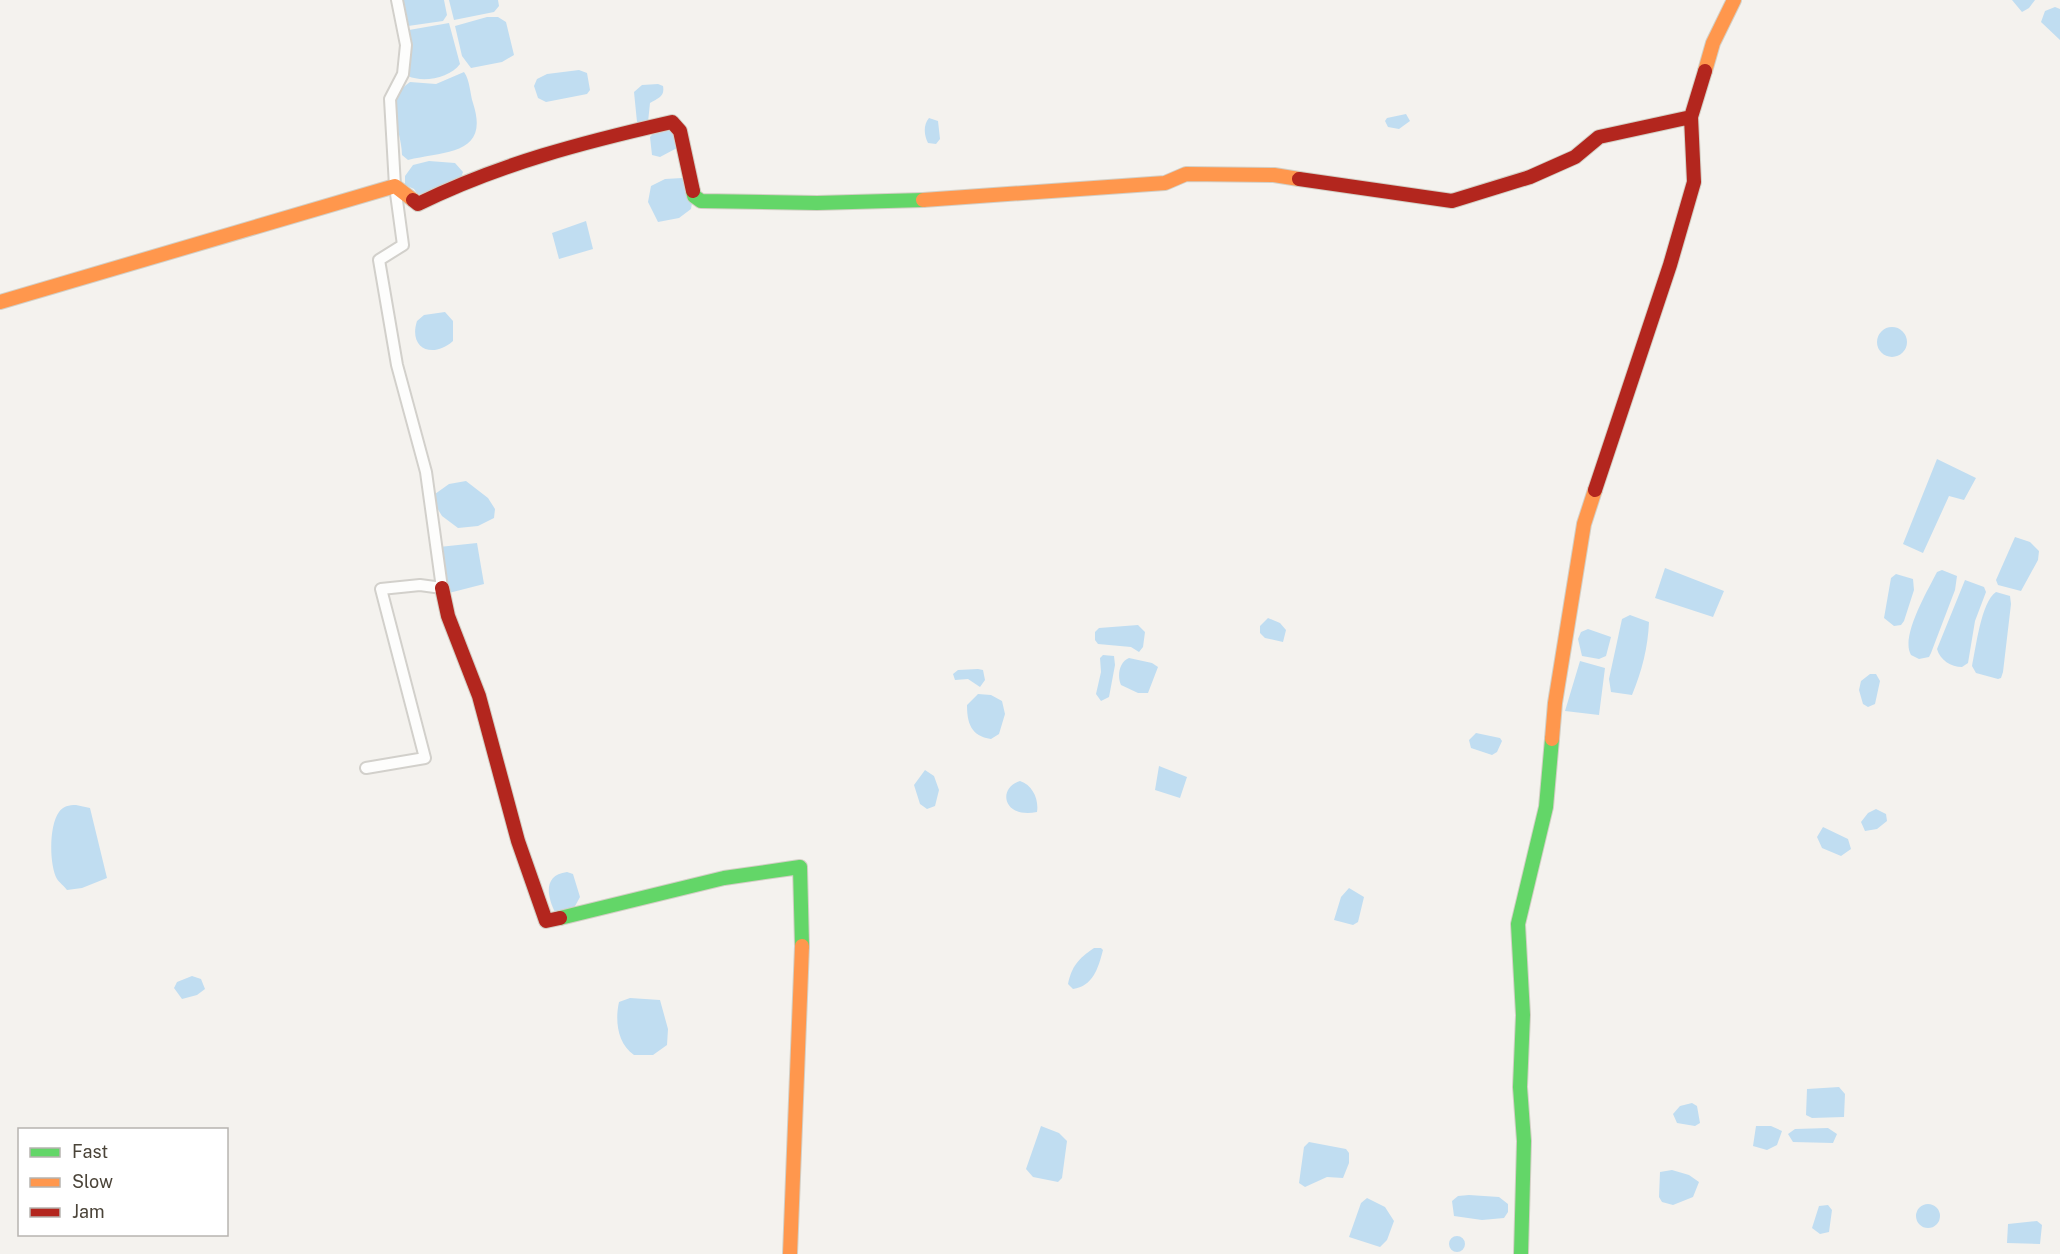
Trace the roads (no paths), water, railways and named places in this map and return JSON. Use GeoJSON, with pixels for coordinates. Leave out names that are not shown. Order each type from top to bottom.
{"type":"FeatureCollection","features":[{"type":"Feature","properties":{"kind":"street"},"geometry":{"type":"LineString","coordinates":[[397,0],[406,45],[403,74],[390,99],[395,186],[403,245],[380,260],[397,365],[426,472],[448,616],[479,696],[518,841],[546,921],[724,878],[800,867],[803,934],[802,1009],[790,1254]]}},
{"type":"Feature","properties":{"kind":"street"},"geometry":{"type":"LineString","coordinates":[[1521,1254],[1524,1140],[1520,1087],[1523,1015],[1518,924],[1526,882],[1538,849],[1546,807],[1555,703],[1584,524],[1666,276],[1694,182],[1691,117],[1713,43],[1734,0]]}},
{"type":"Feature","properties":{"kind":"street"},"geometry":{"type":"LineString","coordinates":[[395,186],[418,204],[510,162],[563,146],[672,122],[680,131],[694,196],[701,201],[828,202],[956,199],[1165,183],[1186,174],[1274,175],[1452,201],[1530,177],[1575,157],[1599,137],[1691,117]]}},
{"type":"Feature","properties":{"kind":"street"},"geometry":{"type":"LineString","coordinates":[[0,302],[395,186]]}},
{"type":"Feature","properties":{"kind":"street"},"geometry":{"type":"LineString","coordinates":[[366,768],[425,758],[381,589],[420,585],[442,588]]}},
{"type":"Feature","properties":{"kind":"water"},"geometry":{"type":"Polygon","coordinates":[[[402,0],[444,0],[447,15],[443,21],[408,26],[404,22],[402,0]]]}},
{"type":"Feature","properties":{"kind":"water"},"geometry":{"type":"Polygon","coordinates":[[[449,0],[498,0],[499,6],[494,12],[454,20],[449,0]]]}},
{"type":"Feature","properties":{"kind":"water"},"geometry":{"type":"Polygon","coordinates":[[[2012,0],[2035,0],[2029,8],[2022,12],[2012,0]]]}},
{"type":"Feature","properties":{"kind":"water"},"geometry":{"type":"Polygon","coordinates":[[[2055,7],[2060,9],[2060,40],[2041,22],[2045,11],[2055,7]]]}},
{"type":"Feature","properties":{"kind":"water"},"geometry":{"type":"Polygon","coordinates":[[[487,17],[498,17],[506,22],[514,55],[502,62],[471,68],[462,56],[455,26],[487,17]]]}},
{"type":"Feature","properties":{"kind":"water"},"geometry":{"type":"Polygon","coordinates":[[[449,23],[460,64],[450,73],[436,78],[421,79],[408,76],[406,74],[409,30],[449,23]]]}},
{"type":"Feature","properties":{"kind":"water"},"geometry":{"type":"Polygon","coordinates":[[[579,70],[587,73],[590,90],[587,94],[546,102],[538,98],[534,86],[537,79],[547,74],[579,70]]]}},
{"type":"Feature","properties":{"kind":"water"},"geometry":{"type":"Polygon","coordinates":[[[464,72],[469,83],[477,120],[475,133],[470,142],[450,152],[408,160],[402,155],[395,107],[402,89],[410,82],[436,84],[464,72]]]}},
{"type":"Feature","properties":{"kind":"water"},"geometry":{"type":"Polygon","coordinates":[[[642,85],[663,86],[662,95],[650,103],[648,122],[639,124],[634,92],[642,85]]]}},
{"type":"Feature","properties":{"kind":"water"},"geometry":{"type":"Polygon","coordinates":[[[1406,114],[1410,121],[1399,129],[1388,127],[1385,121],[1387,118],[1406,114]]]}},
{"type":"Feature","properties":{"kind":"water"},"geometry":{"type":"Polygon","coordinates":[[[929,118],[938,121],[940,139],[936,144],[928,143],[926,137],[925,127],[929,118]]]}},
{"type":"Feature","properties":{"kind":"water"},"geometry":{"type":"Polygon","coordinates":[[[668,127],[675,133],[677,148],[660,157],[652,155],[650,137],[657,129],[668,127]]]}},
{"type":"Feature","properties":{"kind":"water"},"geometry":{"type":"Polygon","coordinates":[[[429,161],[455,163],[463,172],[461,178],[418,195],[414,189],[405,185],[405,176],[413,165],[429,161]]]}},
{"type":"Feature","properties":{"kind":"water"},"geometry":{"type":"Polygon","coordinates":[[[682,178],[692,203],[691,209],[679,218],[658,222],[648,202],[651,186],[665,179],[682,178]]]}},
{"type":"Feature","properties":{"kind":"water"},"geometry":{"type":"Polygon","coordinates":[[[586,221],[593,249],[559,259],[552,233],[586,221]]]}},
{"type":"Feature","properties":{"kind":"water"},"geometry":{"type":"Polygon","coordinates":[[[445,312],[453,321],[453,341],[438,349],[424,348],[416,338],[417,321],[424,315],[445,312]]]}},
{"type":"Feature","properties":{"kind":"water"},"geometry":{"type":"Polygon","coordinates":[[[1892,327],[1903,331],[1907,342],[1903,353],[1892,357],[1881,353],[1877,342],[1881,331],[1892,327]]]}},
{"type":"Feature","properties":{"kind":"water"},"geometry":{"type":"Polygon","coordinates":[[[1937,459],[1976,478],[1964,500],[1949,496],[1923,553],[1903,544],[1937,459]]]}},
{"type":"Feature","properties":{"kind":"water"},"geometry":{"type":"Polygon","coordinates":[[[466,481],[488,498],[495,509],[494,518],[478,526],[458,528],[442,516],[434,503],[435,494],[449,484],[466,481]]]}},
{"type":"Feature","properties":{"kind":"water"},"geometry":{"type":"Polygon","coordinates":[[[2015,537],[2030,542],[2039,551],[2038,560],[2021,591],[1998,585],[1996,580],[2015,537]]]}},
{"type":"Feature","properties":{"kind":"water"},"geometry":{"type":"Polygon","coordinates":[[[477,543],[484,584],[445,594],[439,547],[477,543]]]}},
{"type":"Feature","properties":{"kind":"water"},"geometry":{"type":"Polygon","coordinates":[[[1665,568],[1724,591],[1713,617],[1655,598],[1665,568]]]}},
{"type":"Feature","properties":{"kind":"water"},"geometry":{"type":"Polygon","coordinates":[[[1942,570],[1957,576],[1955,590],[1929,657],[1919,659],[1911,655],[1909,637],[1922,601],[1937,572],[1942,570]]]}},
{"type":"Feature","properties":{"kind":"water"},"geometry":{"type":"Polygon","coordinates":[[[1896,574],[1913,579],[1914,590],[1904,621],[1901,625],[1894,626],[1884,618],[1891,578],[1896,574]]]}},
{"type":"Feature","properties":{"kind":"water"},"geometry":{"type":"Polygon","coordinates":[[[1965,580],[1984,587],[1986,592],[1975,621],[1968,663],[1962,667],[1946,662],[1937,649],[1965,580]]]}},
{"type":"Feature","properties":{"kind":"water"},"geometry":{"type":"Polygon","coordinates":[[[1996,592],[2010,596],[2011,604],[2003,672],[2001,678],[1998,679],[1976,673],[1972,666],[1986,605],[1996,592]]]}},
{"type":"Feature","properties":{"kind":"water"},"geometry":{"type":"Polygon","coordinates":[[[1630,615],[1649,622],[1644,659],[1632,695],[1611,692],[1609,679],[1622,619],[1630,615]]]}},
{"type":"Feature","properties":{"kind":"water"},"geometry":{"type":"Polygon","coordinates":[[[1268,618],[1280,623],[1286,630],[1283,642],[1265,638],[1260,633],[1260,626],[1268,618]]]}},
{"type":"Feature","properties":{"kind":"water"},"geometry":{"type":"Polygon","coordinates":[[[1138,625],[1145,632],[1143,647],[1139,652],[1131,647],[1098,644],[1095,640],[1095,632],[1099,628],[1138,625]]]}},
{"type":"Feature","properties":{"kind":"water"},"geometry":{"type":"Polygon","coordinates":[[[1588,629],[1611,637],[1606,656],[1599,659],[1582,656],[1578,639],[1581,632],[1588,629]]]}},
{"type":"Feature","properties":{"kind":"water"},"geometry":{"type":"Polygon","coordinates":[[[1103,655],[1114,656],[1115,665],[1109,697],[1101,701],[1096,694],[1101,672],[1100,658],[1103,655]]]}},
{"type":"Feature","properties":{"kind":"water"},"geometry":{"type":"Polygon","coordinates":[[[1129,658],[1152,663],[1158,667],[1148,693],[1138,693],[1121,685],[1120,670],[1129,658]]]}},
{"type":"Feature","properties":{"kind":"water"},"geometry":{"type":"Polygon","coordinates":[[[1580,661],[1605,668],[1599,715],[1565,711],[1580,661]]]}},
{"type":"Feature","properties":{"kind":"water"},"geometry":{"type":"Polygon","coordinates":[[[958,670],[983,670],[985,680],[980,687],[968,679],[955,680],[953,674],[958,670]]]}},
{"type":"Feature","properties":{"kind":"water"},"geometry":{"type":"Polygon","coordinates":[[[1870,674],[1876,674],[1880,681],[1875,704],[1868,707],[1863,704],[1859,690],[1861,681],[1870,674]]]}},
{"type":"Feature","properties":{"kind":"water"},"geometry":{"type":"Polygon","coordinates":[[[978,694],[991,695],[1002,701],[1005,714],[999,734],[991,739],[979,735],[969,723],[967,705],[978,694]]]}},
{"type":"Feature","properties":{"kind":"water"},"geometry":{"type":"Polygon","coordinates":[[[1476,733],[1500,738],[1502,741],[1497,752],[1492,755],[1471,748],[1469,740],[1476,733]]]}},
{"type":"Feature","properties":{"kind":"water"},"geometry":{"type":"Polygon","coordinates":[[[1159,766],[1187,777],[1180,798],[1155,790],[1159,766]]]}},
{"type":"Feature","properties":{"kind":"water"},"geometry":{"type":"Polygon","coordinates":[[[925,770],[934,776],[939,790],[935,806],[927,809],[920,804],[914,785],[925,770]]]}},
{"type":"Feature","properties":{"kind":"water"},"geometry":{"type":"Polygon","coordinates":[[[1020,781],[1025,783],[1034,794],[1037,812],[1017,811],[1007,802],[1008,790],[1020,781]]]}},
{"type":"Feature","properties":{"kind":"water"},"geometry":{"type":"Polygon","coordinates":[[[76,805],[90,808],[107,878],[82,888],[67,890],[54,873],[51,855],[52,835],[53,826],[61,810],[66,806],[76,805]]]}},
{"type":"Feature","properties":{"kind":"water"},"geometry":{"type":"Polygon","coordinates":[[[1876,809],[1886,814],[1887,821],[1877,829],[1865,831],[1861,822],[1868,813],[1876,809]]]}},
{"type":"Feature","properties":{"kind":"water"},"geometry":{"type":"Polygon","coordinates":[[[1823,827],[1848,839],[1851,849],[1841,856],[1822,848],[1817,837],[1823,827]]]}},
{"type":"Feature","properties":{"kind":"water"},"geometry":{"type":"Polygon","coordinates":[[[567,872],[573,874],[580,897],[574,908],[555,912],[550,899],[549,887],[554,877],[567,872]]]}},
{"type":"Feature","properties":{"kind":"water"},"geometry":{"type":"Polygon","coordinates":[[[1349,888],[1364,897],[1358,922],[1353,925],[1334,920],[1341,897],[1349,888]]]}},
{"type":"Feature","properties":{"kind":"water"},"geometry":{"type":"Polygon","coordinates":[[[1094,948],[1103,950],[1094,976],[1085,984],[1073,989],[1068,984],[1074,968],[1080,959],[1094,948]]]}},
{"type":"Feature","properties":{"kind":"water"},"geometry":{"type":"Polygon","coordinates":[[[192,976],[201,979],[205,989],[197,995],[182,999],[174,988],[177,982],[192,976]]]}},
{"type":"Feature","properties":{"kind":"water"},"geometry":{"type":"Polygon","coordinates":[[[630,998],[660,1000],[668,1029],[667,1045],[653,1055],[634,1055],[621,1038],[617,1016],[619,1002],[630,998]]]}},
{"type":"Feature","properties":{"kind":"water"},"geometry":{"type":"Polygon","coordinates":[[[1839,1087],[1845,1094],[1844,1117],[1812,1118],[1806,1115],[1807,1089],[1839,1087]]]}},
{"type":"Feature","properties":{"kind":"water"},"geometry":{"type":"Polygon","coordinates":[[[1692,1103],[1697,1106],[1700,1123],[1695,1126],[1677,1123],[1673,1114],[1680,1106],[1692,1103]]]}},
{"type":"Feature","properties":{"kind":"water"},"geometry":{"type":"Polygon","coordinates":[[[1041,1126],[1059,1133],[1067,1141],[1062,1178],[1058,1182],[1033,1177],[1026,1169],[1041,1126]]]}},
{"type":"Feature","properties":{"kind":"water"},"geometry":{"type":"Polygon","coordinates":[[[1756,1126],[1771,1126],[1782,1131],[1777,1145],[1767,1150],[1753,1146],[1756,1126]]]}},
{"type":"Feature","properties":{"kind":"water"},"geometry":{"type":"Polygon","coordinates":[[[1828,1128],[1837,1134],[1833,1143],[1793,1142],[1788,1134],[1795,1129],[1828,1128]]]}},
{"type":"Feature","properties":{"kind":"water"},"geometry":{"type":"Polygon","coordinates":[[[1309,1142],[1346,1149],[1349,1153],[1349,1163],[1343,1178],[1327,1177],[1305,1187],[1299,1183],[1304,1147],[1309,1142]]]}},
{"type":"Feature","properties":{"kind":"water"},"geometry":{"type":"Polygon","coordinates":[[[1672,1170],[1689,1175],[1699,1182],[1693,1197],[1673,1205],[1662,1202],[1659,1197],[1660,1172],[1672,1170]]]}},
{"type":"Feature","properties":{"kind":"water"},"geometry":{"type":"Polygon","coordinates":[[[1458,1196],[1499,1197],[1508,1204],[1508,1212],[1504,1218],[1482,1220],[1454,1216],[1452,1201],[1458,1196]]]}},
{"type":"Feature","properties":{"kind":"water"},"geometry":{"type":"Polygon","coordinates":[[[1367,1198],[1385,1207],[1394,1221],[1387,1240],[1380,1247],[1349,1237],[1361,1203],[1367,1198]]]}},
{"type":"Feature","properties":{"kind":"water"},"geometry":{"type":"Polygon","coordinates":[[[1928,1204],[1937,1207],[1940,1216],[1937,1225],[1928,1228],[1919,1225],[1916,1216],[1919,1207],[1928,1204]]]}},
{"type":"Feature","properties":{"kind":"water"},"geometry":{"type":"Polygon","coordinates":[[[1828,1205],[1832,1210],[1829,1232],[1820,1234],[1812,1228],[1819,1206],[1828,1205]]]}},
{"type":"Feature","properties":{"kind":"water"},"geometry":{"type":"Polygon","coordinates":[[[2037,1221],[2042,1225],[2040,1244],[2007,1243],[2008,1224],[2037,1221]]]}},
{"type":"Feature","properties":{"kind":"water"},"geometry":{"type":"Polygon","coordinates":[[[1454,1236],[1460,1236],[1465,1244],[1463,1250],[1454,1252],[1449,1247],[1449,1241],[1454,1236]]]}}]}
